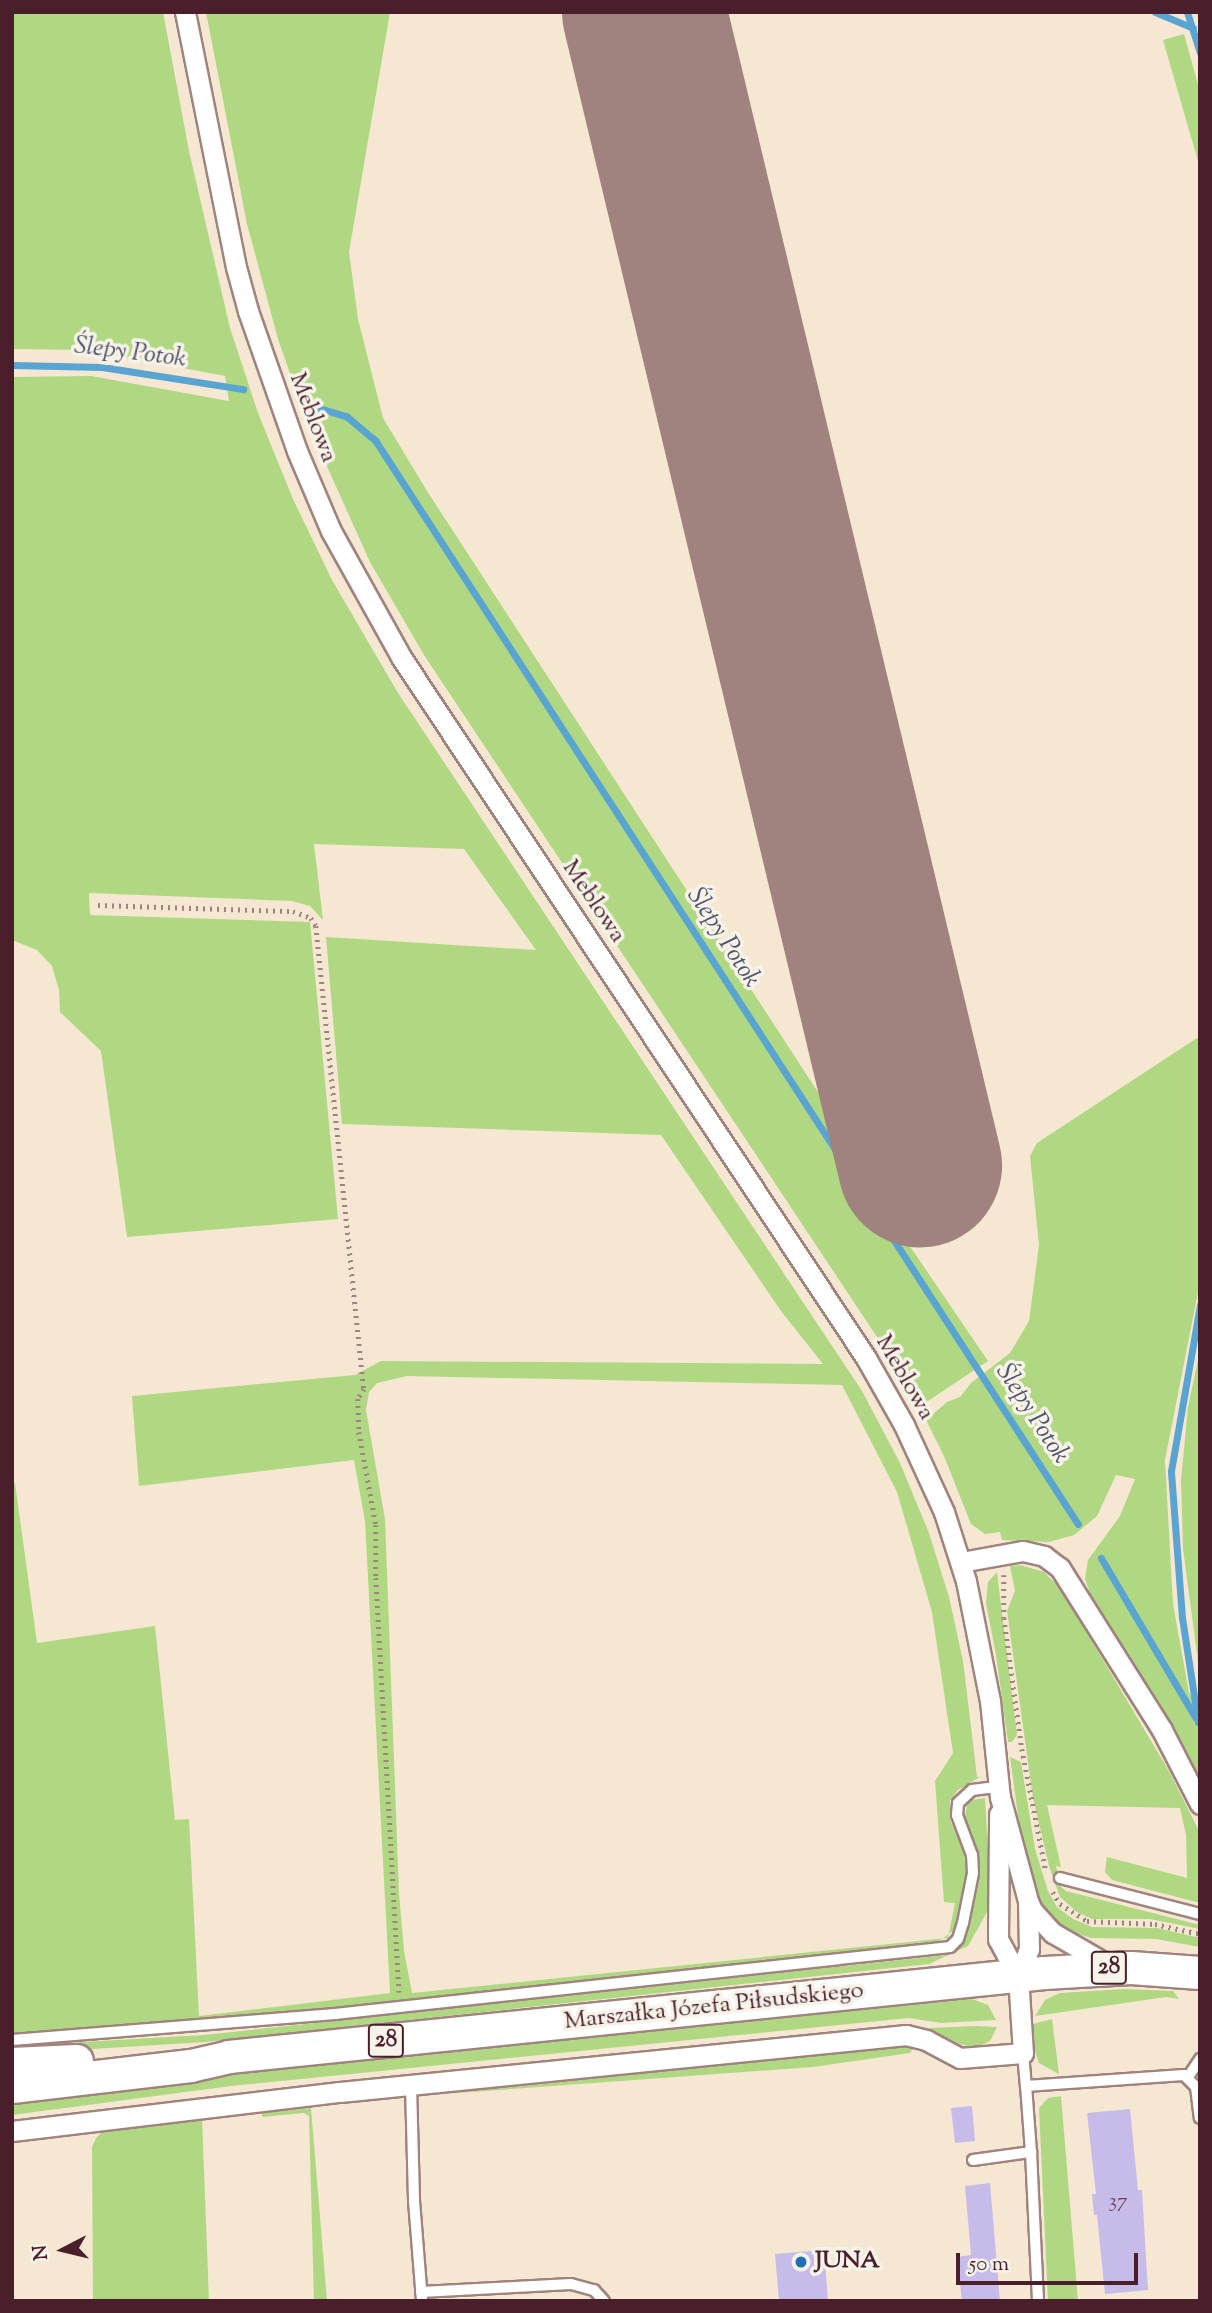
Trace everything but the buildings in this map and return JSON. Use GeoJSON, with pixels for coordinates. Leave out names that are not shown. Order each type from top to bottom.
{"type":"FeatureCollection","features":[{"type":"Feature","properties":{"kind":"main road","name":"Marszałka Józefa Piłsudskiego"},"geometry":{"type":"LineString","coordinates":[[12,2087],[191,2066],[229,2057],[1018,1976],[1114,1968],[1200,1973]]}},
{"type":"Feature","properties":{"kind":"main road","name":"Marszałka Józefa Piłsudskiego"},"geometry":{"type":"LineString","coordinates":[[12,2064],[189,2055],[229,2057]]}},
{"type":"Feature","properties":{"kind":"street","name":"Meblowa"},"geometry":{"type":"LineString","coordinates":[[185,12],[248,311],[296,451],[331,531],[401,657],[866,1358],[927,1473],[961,1562],[982,1650],[999,1792],[1028,1901],[1029,1949],[1018,1976]]}},
{"type":"Feature","properties":{"kind":"street"},"geometry":{"type":"LineString","coordinates":[[961,1562],[1023,1551],[1044,1556],[1060,1569],[1162,1730],[1200,1804]]}},
{"type":"Feature","properties":{"kind":"street","name":"Meblowa"},"geometry":{"type":"LineString","coordinates":[[999,1792],[996,1920],[1002,1951],[1018,1976]]}},
{"type":"Feature","properties":{"kind":"street","name":"Meblowa"},"geometry":{"type":"LineString","coordinates":[[1028,1901],[1044,1925],[1114,1968]]}},
{"type":"Feature","properties":{"kind":"street"},"geometry":{"type":"LineString","coordinates":[[12,2131],[411,2085],[906,2035],[926,2040],[960,2058],[1023,2053],[1018,1976]]}},
{"type":"Feature","properties":{"kind":"lane"},"geometry":{"type":"LineString","coordinates":[[12,2040],[93,2036],[400,2007],[950,1947],[958,1939],[963,1923],[973,1872],[972,1855],[957,1815],[958,1803],[972,1790],[999,1792]]}},
{"type":"Feature","properties":{"kind":"lane"},"geometry":{"type":"LineString","coordinates":[[1060,1878],[1200,1913]]}},
{"type":"Feature","properties":{"kind":"lane"},"geometry":{"type":"LineString","coordinates":[[1023,2053],[1031,2152],[1032,2237],[1038,2301]]}},
{"type":"Feature","properties":{"kind":"lane"},"geometry":{"type":"LineString","coordinates":[[1188,2077],[1200,2059]]}},
{"type":"Feature","properties":{"kind":"lane"},"geometry":{"type":"LineString","coordinates":[[1026,2086],[1177,2074],[1188,2077],[1196,2087],[1200,2118]]}},
{"type":"Feature","properties":{"kind":"lane"},"geometry":{"type":"LineString","coordinates":[[411,2085],[414,2191],[422,2296],[571,2284],[594,2290],[604,2301]]}},
{"type":"Feature","properties":{"kind":"lane"},"geometry":{"type":"LineString","coordinates":[[973,2160],[1031,2152]]}},
{"type":"Feature","properties":{"kind":"path"},"geometry":{"type":"LineString","coordinates":[[98,905],[293,911],[311,918],[316,926],[363,1389],[358,1399],[359,1432],[376,1525],[376,1578],[391,1887],[400,2007]]}},
{"type":"Feature","properties":{"kind":"path"},"geometry":{"type":"LineString","coordinates":[[1003,1568],[1004,1618],[1026,1775],[1048,1879]]}},
{"type":"Feature","properties":{"kind":"path"},"geometry":{"type":"LineString","coordinates":[[1051,1887],[1060,1904],[1087,1921],[1155,1924],[1200,1934]]}},
{"type":"Feature","properties":{"kind":"green space"},"geometry":{"type":"Polygon","coordinates":[[[12,12],[163,12],[189,151],[230,328],[258,413],[293,499],[332,580],[398,693],[862,1391],[900,1463],[929,1533],[949,1597],[963,1661],[977,1777],[980,1777],[958,1790],[950,1800],[950,1820],[964,1852],[967,1876],[954,1930],[949,1934],[955,1903],[944,1902],[935,1781],[953,1753],[932,1612],[897,1492],[842,1385],[407,1376],[377,1383],[369,1392],[366,1410],[385,1519],[399,1893],[404,1951],[412,1993],[943,1939],[937,1943],[297,2012],[74,2033],[12,2035],[12,1483],[15,1483],[37,1643],[155,1626],[175,1820],[189,1819],[199,2016],[390,1993],[365,1521],[354,1460],[139,1486],[132,1396],[355,1375],[381,1361],[823,1364],[781,1311],[661,1135],[342,1124],[326,937],[536,950],[464,849],[314,844],[323,920],[310,906],[292,901],[89,893],[90,915],[310,922],[338,1219],[127,1237],[101,1051],[60,1012],[59,990],[52,966],[37,950],[12,940],[12,377],[91,376],[229,401],[225,376],[88,350],[12,349],[12,12]]]}},
{"type":"Feature","properties":{"kind":"green space"},"geometry":{"type":"Polygon","coordinates":[[[206,12],[390,12],[349,252],[358,319],[383,418],[427,491],[853,1146],[858,1170],[988,1361],[919,1407],[881,1343],[424,655],[370,562],[307,422],[278,339],[247,224],[206,12]]]}},
{"type":"Feature","properties":{"kind":"green space"},"geometry":{"type":"Polygon","coordinates":[[[1184,34],[1200,92],[1200,168],[1163,40],[1184,34]]]}},
{"type":"Feature","properties":{"kind":"green space"},"geometry":{"type":"Polygon","coordinates":[[[1200,1038],[1200,1282],[1165,1460],[1173,1604],[1189,1693],[1200,1711],[1200,1778],[1159,1704],[1090,1593],[1085,1579],[1088,1560],[1120,1516],[1135,1479],[1116,1475],[1097,1516],[1074,1535],[1049,1542],[1002,1540],[1000,1532],[985,1534],[971,1524],[944,1456],[926,1420],[947,1402],[960,1397],[971,1383],[1010,1353],[1029,1321],[1039,1245],[1030,1156],[1037,1143],[1200,1038]]]}},
{"type":"Feature","properties":{"kind":"green space"},"geometry":{"type":"Polygon","coordinates":[[[1200,1350],[1200,1676],[1183,1549],[1181,1480],[1188,1407],[1200,1350]]]}},
{"type":"Feature","properties":{"kind":"green space"},"geometry":{"type":"Polygon","coordinates":[[[1020,1565],[1044,1572],[1061,1589],[1170,1773],[1200,1833],[1200,1903],[1112,1880],[1105,1872],[1107,1857],[1187,1878],[1186,1835],[1180,1808],[1047,1805],[1061,1867],[1056,1866],[1061,1887],[1066,1891],[1200,1925],[1200,1929],[1150,1919],[1092,1919],[1077,1912],[1060,1897],[1049,1866],[1033,1798],[1007,1611],[1015,1591],[1010,1566],[1020,1565]]]}},
{"type":"Feature","properties":{"kind":"green space"},"geometry":{"type":"Polygon","coordinates":[[[997,1572],[1017,1735],[1012,1742],[1008,1742],[986,1603],[988,1582],[997,1572]]]}},
{"type":"Feature","properties":{"kind":"green space"},"geometry":{"type":"Polygon","coordinates":[[[1010,1757],[1021,1762],[1035,1849],[1048,1891],[1057,1907],[1073,1919],[1092,1927],[1157,1928],[1200,1938],[1200,1947],[1156,1939],[1091,1938],[1070,1931],[1053,1918],[1042,1905],[1033,1880],[1019,1823],[1010,1757]]]}},
{"type":"Feature","properties":{"kind":"green space"},"geometry":{"type":"Polygon","coordinates":[[[985,1798],[990,1884],[987,1912],[968,1946],[929,1964],[205,2042],[12,2054],[12,2046],[204,2035],[946,1955],[964,1941],[979,1870],[977,1851],[965,1817],[967,1805],[972,1800],[985,1798]]]}},
{"type":"Feature","properties":{"kind":"green space"},"geometry":{"type":"Polygon","coordinates":[[[1124,1989],[1173,1991],[1179,1999],[1166,1997],[1035,2016],[1045,2000],[1060,1993],[1124,1989]]]}},
{"type":"Feature","properties":{"kind":"green space"},"geometry":{"type":"Polygon","coordinates":[[[972,1999],[988,2005],[996,2020],[941,2023],[909,2018],[231,2086],[12,2115],[12,2104],[203,2077],[972,1999]]]}},
{"type":"Feature","properties":{"kind":"green space"},"geometry":{"type":"Polygon","coordinates":[[[1052,2019],[1059,2074],[1039,2063],[1035,2051],[1033,2024],[1052,2019]]]}},
{"type":"Feature","properties":{"kind":"green space"},"geometry":{"type":"Polygon","coordinates":[[[997,2027],[990,2041],[976,2048],[960,2044],[927,2028],[997,2027]]]}},
{"type":"Feature","properties":{"kind":"green space"},"geometry":{"type":"Polygon","coordinates":[[[900,2047],[913,2049],[910,2053],[813,2067],[444,2094],[900,2047]]]}},
{"type":"Feature","properties":{"kind":"green space"},"geometry":{"type":"Polygon","coordinates":[[[1061,2096],[1078,2301],[1048,2301],[1039,2108],[1048,2098],[1061,2096]]]}},
{"type":"Feature","properties":{"kind":"green space"},"geometry":{"type":"Polygon","coordinates":[[[311,2108],[327,2301],[314,2301],[309,2116],[304,2113],[262,2117],[262,2113],[311,2108]]]}},
{"type":"Feature","properties":{"kind":"green space"},"geometry":{"type":"Polygon","coordinates":[[[202,2118],[209,2301],[93,2301],[92,2147],[96,2138],[103,2131],[202,2118]]]}},
{"type":"Feature","properties":{"kind":"waterway"},"geometry":{"type":"LineString","coordinates":[[1155,12],[1193,28]]}},
{"type":"Feature","properties":{"kind":"waterway"},"geometry":{"type":"LineString","coordinates":[[1187,12],[1200,53]]}},
{"type":"Feature","properties":{"kind":"waterway","name":"Ślepy Potok"},"geometry":{"type":"LineString","coordinates":[[12,365],[102,367],[243,389]]}},
{"type":"Feature","properties":{"kind":"waterway","name":"Ślepy Potok"},"geometry":{"type":"LineString","coordinates":[[309,405],[346,416],[375,440],[1078,1524]]}},
{"type":"Feature","properties":{"kind":"waterway"},"geometry":{"type":"LineString","coordinates":[[1198,1722],[1182,1618],[1171,1471],[1200,1305]]}},
{"type":"Feature","properties":{"kind":"waterway","name":"Ślepy Potok"},"geometry":{"type":"LineString","coordinates":[[1101,1558],[1195,1717]]}},
{"type":"Feature","properties":{"kind":"runway"},"geometry":{"type":"LineString","coordinates":[[644,12],[920,1165]]}},
{"type":"Feature","properties":{"kind":"place","name":"JUNA"},"geometry":{"type":"Point","coordinates":[801,2262]}}]}
